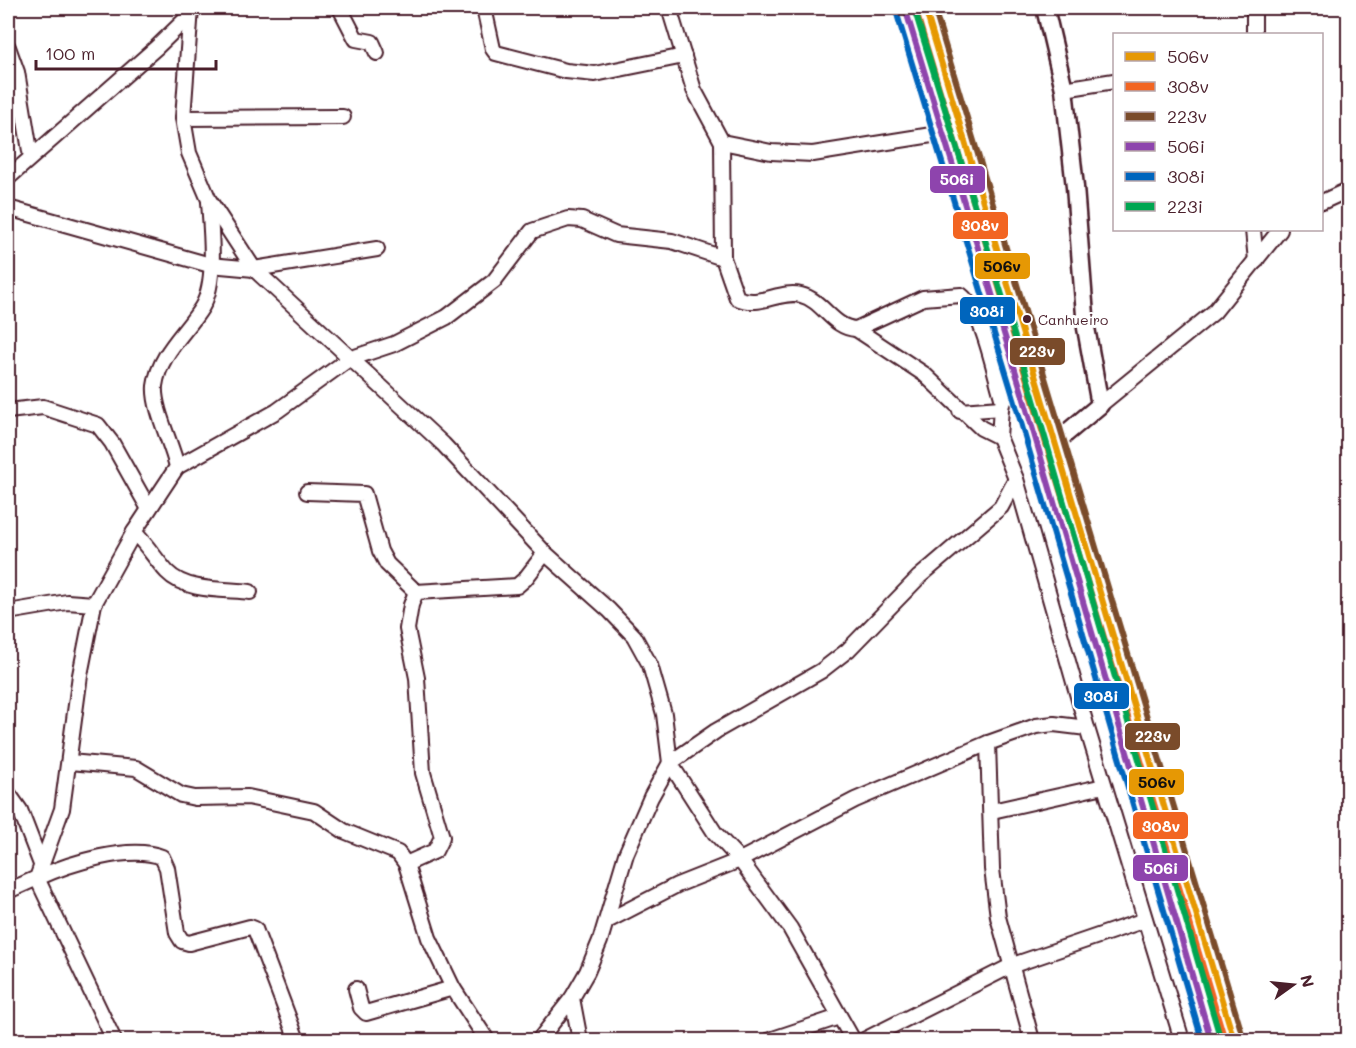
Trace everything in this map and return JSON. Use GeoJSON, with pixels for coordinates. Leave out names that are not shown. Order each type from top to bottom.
{"type":"FeatureCollection","features":[{"type":"Feature","properties":{"kind":"main road"},"geometry":{"type":"LineString","coordinates":[[905,8],[944,133],[1211,1041]]}},
{"type":"Feature","properties":{"kind":"main road"},"geometry":{"type":"LineString","coordinates":[[925,8],[1234,1041]]}},
{"type":"Feature","properties":{"kind":"street"},"geometry":{"type":"LineString","coordinates":[[340,8],[356,39],[372,42],[377,53]]}},
{"type":"Feature","properties":{"kind":"street"},"geometry":{"type":"LineString","coordinates":[[484,8],[493,49],[496,53],[538,65],[595,74],[684,56]]}},
{"type":"Feature","properties":{"kind":"street"},"geometry":{"type":"LineString","coordinates":[[669,8],[694,90],[723,142],[723,258],[737,298],[757,302],[799,294],[811,298],[838,323],[848,328],[856,328],[923,298],[961,295],[969,301],[979,322],[1002,405]]}},
{"type":"Feature","properties":{"kind":"street"},"geometry":{"type":"LineString","coordinates":[[1045,8],[1064,89],[1076,188],[1086,328],[1100,405]]}},
{"type":"Feature","properties":{"kind":"street"},"geometry":{"type":"LineString","coordinates":[[1254,8],[1254,33]]}},
{"type":"Feature","properties":{"kind":"street"},"geometry":{"type":"LineString","coordinates":[[190,11],[183,118],[189,153],[209,200],[254,269],[443,444],[545,553],[609,609],[634,636],[650,665],[664,714],[670,763],[716,833],[740,860],[790,928],[815,968],[853,1041]]}},
{"type":"Feature","properties":{"kind":"street"},"geometry":{"type":"LineString","coordinates":[[8,178],[134,68],[190,11]]}},
{"type":"Feature","properties":{"kind":"street"},"geometry":{"type":"LineString","coordinates":[[8,47],[17,72],[31,157]]}},
{"type":"Feature","properties":{"kind":"street"},"geometry":{"type":"LineString","coordinates":[[1064,89],[1113,81]]}},
{"type":"Feature","properties":{"kind":"street"},"geometry":{"type":"LineString","coordinates":[[183,118],[343,117]]}},
{"type":"Feature","properties":{"kind":"street"},"geometry":{"type":"LineString","coordinates":[[723,142],[771,152],[813,154],[944,133]]}},
{"type":"Feature","properties":{"kind":"street"},"geometry":{"type":"LineString","coordinates":[[1323,202],[1348,189]]}},
{"type":"Feature","properties":{"kind":"street"},"geometry":{"type":"LineString","coordinates":[[177,466],[157,404],[155,387],[172,346],[203,306],[209,289],[209,200]]}},
{"type":"Feature","properties":{"kind":"street"},"geometry":{"type":"LineString","coordinates":[[8,208],[210,265],[254,269],[377,249]]}},
{"type":"Feature","properties":{"kind":"street"},"geometry":{"type":"LineString","coordinates":[[42,866],[62,809],[80,675],[94,604],[134,532],[177,466],[277,411],[349,359],[394,344],[447,317],[494,281],[532,231],[568,219],[582,220],[616,235],[672,241],[723,258]]}},
{"type":"Feature","properties":{"kind":"street"},"geometry":{"type":"LineString","coordinates":[[1253,231],[1256,261]]}},
{"type":"Feature","properties":{"kind":"street"},"geometry":{"type":"LineString","coordinates":[[1056,441],[1214,312],[1279,231]]}},
{"type":"Feature","properties":{"kind":"street"},"geometry":{"type":"LineString","coordinates":[[856,328],[924,374],[960,411],[981,428],[999,437]]}},
{"type":"Feature","properties":{"kind":"street"},"geometry":{"type":"LineString","coordinates":[[1012,367],[1002,405],[999,437],[1016,479],[1104,786],[1182,1041]]}},
{"type":"Feature","properties":{"kind":"street"},"geometry":{"type":"LineString","coordinates":[[960,411],[1002,405]]}},
{"type":"Feature","properties":{"kind":"street"},"geometry":{"type":"LineString","coordinates":[[8,411],[43,407],[98,425],[112,443],[149,509]]}},
{"type":"Feature","properties":{"kind":"street"},"geometry":{"type":"LineString","coordinates":[[539,1041],[572,998],[587,972],[607,921],[626,854],[651,797],[670,763],[716,731],[821,671],[848,650],[919,577],[1001,507],[1016,479]]}},
{"type":"Feature","properties":{"kind":"street"},"geometry":{"type":"LineString","coordinates":[[307,492],[364,494],[380,551],[387,564],[416,592],[517,586],[545,553]]}},
{"type":"Feature","properties":{"kind":"street"},"geometry":{"type":"LineString","coordinates":[[1001,507],[1024,509]]}},
{"type":"Feature","properties":{"kind":"street"},"geometry":{"type":"LineString","coordinates":[[134,532],[152,550],[167,572],[179,581],[250,592]]}},
{"type":"Feature","properties":{"kind":"street"},"geometry":{"type":"LineString","coordinates":[[406,864],[435,851],[442,837],[423,773],[417,678],[407,629],[416,592]]}},
{"type":"Feature","properties":{"kind":"street"},"geometry":{"type":"LineString","coordinates":[[8,612],[66,602],[94,604]]}},
{"type":"Feature","properties":{"kind":"street"},"geometry":{"type":"LineString","coordinates":[[607,921],[677,885],[740,860],[855,800],[988,743],[1045,725],[1087,728]]}},
{"type":"Feature","properties":{"kind":"street"},"geometry":{"type":"LineString","coordinates":[[988,743],[992,811],[992,869],[998,917],[1032,1041]]}},
{"type":"Feature","properties":{"kind":"street"},"geometry":{"type":"LineString","coordinates":[[69,762],[136,768],[145,771],[168,789],[188,797],[248,797],[314,811],[344,831],[398,853],[406,864],[429,939],[453,988],[487,1041]]}},
{"type":"Feature","properties":{"kind":"street"},"geometry":{"type":"LineString","coordinates":[[992,811],[1104,786]]}},
{"type":"Feature","properties":{"kind":"street"},"geometry":{"type":"LineString","coordinates":[[8,793],[20,810],[114,1041]]}},
{"type":"Feature","properties":{"kind":"street"},"geometry":{"type":"LineString","coordinates":[[8,891],[42,866],[64,865],[150,852],[162,857],[177,933],[182,941],[189,943],[250,927],[255,929],[297,1041]]}},
{"type":"Feature","properties":{"kind":"street"},"geometry":{"type":"LineString","coordinates":[[42,866],[64,865]]}},
{"type":"Feature","properties":{"kind":"street"},"geometry":{"type":"LineString","coordinates":[[864,1041],[1013,965],[1145,920]]}},
{"type":"Feature","properties":{"kind":"street"},"geometry":{"type":"LineString","coordinates":[[356,989],[361,1008],[366,1013],[453,988]]}},
{"type":"Feature","properties":{"kind":"street"},"geometry":{"type":"LineString","coordinates":[[572,998],[580,1041]]}},
{"type":"Feature","properties":{"kind":"street"},"geometry":{"type":"LineString","coordinates":[[770,1041],[839,1017]]}},
{"type":"Feature","properties":{"kind":"transit line","name":"506i"},"geometry":{"type":"LineString","coordinates":[[905,8],[1023,396],[1211,1040]]}},
{"type":"Feature","properties":{"kind":"transit line","name":"223i"},"geometry":{"type":"LineString","coordinates":[[914,8],[1032,393],[1220,1037]]}},
{"type":"Feature","properties":{"kind":"transit line","name":"506v"},"geometry":{"type":"LineString","coordinates":[[925,8],[1234,1040]]}},
{"type":"Feature","properties":{"kind":"transit line","name":"223v"},"geometry":{"type":"LineString","coordinates":[[934,8],[1243,1037]]}},
{"type":"Feature","properties":{"kind":"transit line","name":"308i"},"geometry":{"type":"LineString","coordinates":[[896,11],[1014,399],[1202,1040]]}},
{"type":"Feature","properties":{"kind":"transit line","name":"308v"},"geometry":{"type":"LineString","coordinates":[[916,11],[1225,1040]]}},
{"type":"Feature","properties":{"kind":"place","name":"Canhueiro"},"geometry":{"type":"Point","coordinates":[1027,319]}}]}
